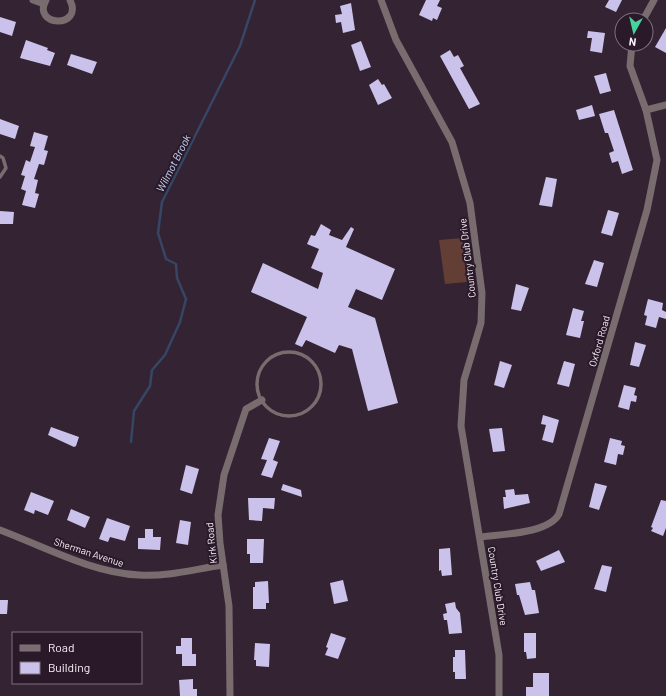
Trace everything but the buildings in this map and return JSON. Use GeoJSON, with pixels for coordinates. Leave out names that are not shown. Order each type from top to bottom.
{"type":"FeatureCollection","features":[{"type":"Feature","properties":{"kind":"street"},"geometry":{"type":"LineString","coordinates":[[33,0],[45,2],[44,12],[48,18],[52,21],[60,22],[68,18],[71,14],[72,7],[70,0]]}},
{"type":"Feature","properties":{"kind":"street","name":"Country Club Drive"},"geometry":{"type":"LineString","coordinates":[[381,0],[396,40],[452,142],[470,203],[482,301],[481,323],[464,380],[460,426],[499,655],[499,696]]}},
{"type":"Feature","properties":{"kind":"street"},"geometry":{"type":"LineString","coordinates":[[647,12],[654,0]]}},
{"type":"Feature","properties":{"kind":"street","name":"Oxford Road"},"geometry":{"type":"LineString","coordinates":[[480,537],[541,528],[552,523],[560,514],[648,210],[657,160],[646,110],[630,66],[631,52]]}},
{"type":"Feature","properties":{"kind":"street"},"geometry":{"type":"LineString","coordinates":[[646,110],[666,105]]}},
{"type":"Feature","properties":{"kind":"street","name":"Kirk Road"},"geometry":{"type":"LineString","coordinates":[[230,696],[229,606],[218,515],[224,475],[246,409],[262,400]]}},
{"type":"Feature","properties":{"kind":"street","name":"Sherman Avenue"},"geometry":{"type":"LineString","coordinates":[[0,530],[89,564],[123,574],[157,575],[223,565]]}},
{"type":"Feature","properties":{"kind":"lane"},"geometry":{"type":"LineString","coordinates":[[0,156],[3,158],[6,168],[0,177]]}},
{"type":"Feature","properties":{"kind":"lane"},"geometry":{"type":"LineString","coordinates":[[282,352],[296,353],[310,359],[316,367],[320,377],[321,388],[317,399],[310,408],[301,413],[284,415],[269,409],[262,400],[258,391],[257,381],[259,371],[272,356],[282,352]]}},
{"type":"Feature","properties":{"kind":"shaded area"},"geometry":{"type":"Polygon","coordinates":[[[462,238],[467,282],[445,284],[439,240],[462,238]]]}},
{"type":"Feature","properties":{"kind":"waterway","name":"Wilmot Brook"},"geometry":{"type":"LineString","coordinates":[[131,442],[134,411],[150,386],[152,370],[165,355],[180,322],[186,299],[177,278],[176,264],[166,259],[158,233],[162,202],[240,46],[255,0]]}}]}
